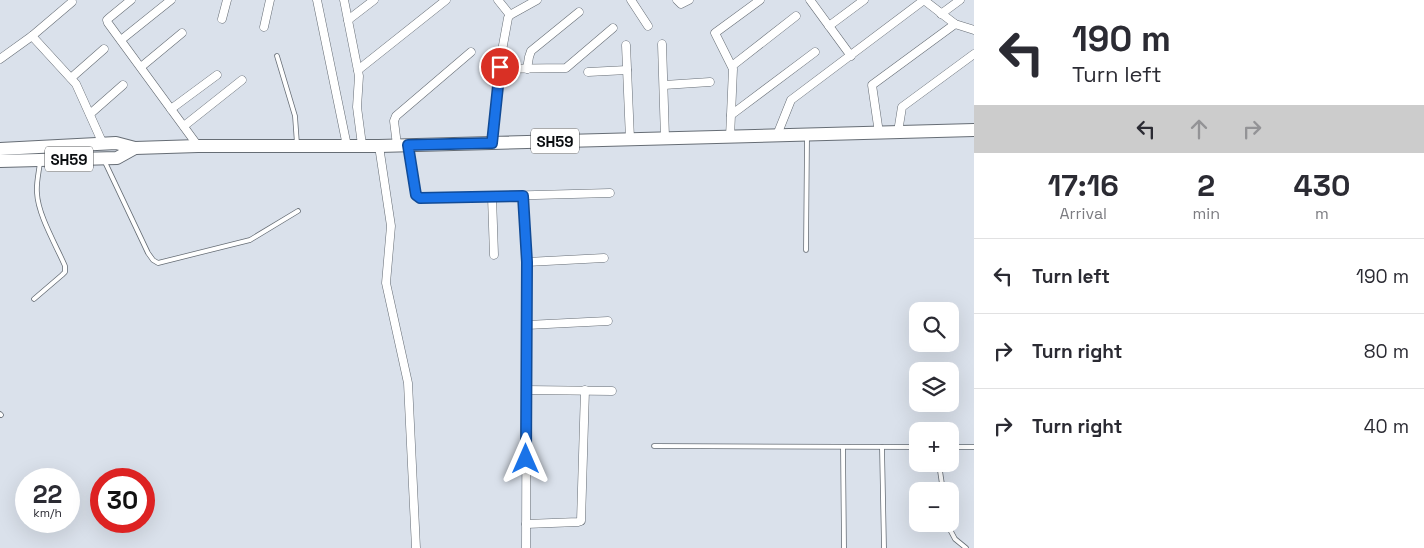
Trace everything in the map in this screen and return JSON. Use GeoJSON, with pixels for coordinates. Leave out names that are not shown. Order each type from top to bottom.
{"type":"FeatureCollection","features":[{"type":"Feature","properties":{"kind":"main road","name":"SH59"},"geometry":{"type":"LineString","coordinates":[[0,149],[116,143],[135,148],[379,146],[974,130]]}},
{"type":"Feature","properties":{"kind":"main road","name":"SH59"},"geometry":{"type":"LineString","coordinates":[[0,161],[117,158],[135,148]]}},
{"type":"Feature","properties":{"kind":"street"},"geometry":{"type":"LineString","coordinates":[[132,0],[107,20],[198,146]]}},
{"type":"Feature","properties":{"kind":"street"},"geometry":{"type":"LineString","coordinates":[[121,40],[171,0]]}},
{"type":"Feature","properties":{"kind":"street"},"geometry":{"type":"LineString","coordinates":[[222,19],[227,0]]}},
{"type":"Feature","properties":{"kind":"street"},"geometry":{"type":"LineString","coordinates":[[264,27],[270,0]]}},
{"type":"Feature","properties":{"kind":"street"},"geometry":{"type":"LineString","coordinates":[[317,0],[347,146]]}},
{"type":"Feature","properties":{"kind":"street"},"geometry":{"type":"LineString","coordinates":[[344,0],[360,80],[358,107],[362,146]]}},
{"type":"Feature","properties":{"kind":"street"},"geometry":{"type":"LineString","coordinates":[[348,20],[374,0]]}},
{"type":"Feature","properties":{"kind":"street"},"geometry":{"type":"LineString","coordinates":[[358,70],[446,0]]}},
{"type":"Feature","properties":{"kind":"street"},"geometry":{"type":"LineString","coordinates":[[498,0],[510,15]]}},
{"type":"Feature","properties":{"kind":"street"},"geometry":{"type":"LineString","coordinates":[[492,143],[499,69],[510,15],[537,0]]}},
{"type":"Feature","properties":{"kind":"street"},"geometry":{"type":"LineString","coordinates":[[630,0],[648,26]]}},
{"type":"Feature","properties":{"kind":"street"},"geometry":{"type":"LineString","coordinates":[[677,0],[681,4],[689,0]]}},
{"type":"Feature","properties":{"kind":"street"},"geometry":{"type":"LineString","coordinates":[[730,136],[732,66],[715,33],[760,0]]}},
{"type":"Feature","properties":{"kind":"street"},"geometry":{"type":"LineString","coordinates":[[810,0],[851,56]]}},
{"type":"Feature","properties":{"kind":"street"},"geometry":{"type":"LineString","coordinates":[[829,26],[864,0]]}},
{"type":"Feature","properties":{"kind":"street"},"geometry":{"type":"LineString","coordinates":[[776,135],[791,100],[924,0],[955,24],[974,30]]}},
{"type":"Feature","properties":{"kind":"street"},"geometry":{"type":"LineString","coordinates":[[941,14],[960,0]]}},
{"type":"Feature","properties":{"kind":"street"},"geometry":{"type":"LineString","coordinates":[[0,59],[32,36],[72,2]]}},
{"type":"Feature","properties":{"kind":"street"},"geometry":{"type":"LineString","coordinates":[[527,69],[531,52],[579,12]]}},
{"type":"Feature","properties":{"kind":"street"},"geometry":{"type":"LineString","coordinates":[[732,66],[796,16]]}},
{"type":"Feature","properties":{"kind":"street"},"geometry":{"type":"LineString","coordinates":[[879,133],[872,84],[955,24]]}},
{"type":"Feature","properties":{"kind":"street"},"geometry":{"type":"LineString","coordinates":[[499,69],[566,68],[613,28]]}},
{"type":"Feature","properties":{"kind":"street"},"geometry":{"type":"LineString","coordinates":[[141,67],[182,33]]}},
{"type":"Feature","properties":{"kind":"street"},"geometry":{"type":"LineString","coordinates":[[32,36],[76,84],[103,144]]}},
{"type":"Feature","properties":{"kind":"street"},"geometry":{"type":"LineString","coordinates":[[662,44],[666,138]]}},
{"type":"Feature","properties":{"kind":"street"},"geometry":{"type":"LineString","coordinates":[[626,45],[630,139]]}},
{"type":"Feature","properties":{"kind":"street"},"geometry":{"type":"LineString","coordinates":[[71,78],[104,49]]}},
{"type":"Feature","properties":{"kind":"street"},"geometry":{"type":"LineString","coordinates":[[471,52],[396,116],[394,121],[403,145],[416,195],[420,198],[610,193]]}},
{"type":"Feature","properties":{"kind":"street"},"geometry":{"type":"LineString","coordinates":[[731,115],[815,52]]}},
{"type":"Feature","properties":{"kind":"street"},"geometry":{"type":"LineString","coordinates":[[898,132],[902,107],[974,54]]}},
{"type":"Feature","properties":{"kind":"street"},"geometry":{"type":"LineString","coordinates":[[588,72],[627,70]]}},
{"type":"Feature","properties":{"kind":"street"},"geometry":{"type":"LineString","coordinates":[[172,109],[217,75]]}},
{"type":"Feature","properties":{"kind":"street"},"geometry":{"type":"LineString","coordinates":[[184,126],[242,80]]}},
{"type":"Feature","properties":{"kind":"street"},"geometry":{"type":"LineString","coordinates":[[664,84],[710,82]]}},
{"type":"Feature","properties":{"kind":"street"},"geometry":{"type":"LineString","coordinates":[[90,114],[123,85]]}},
{"type":"Feature","properties":{"kind":"street"},"geometry":{"type":"LineString","coordinates":[[379,146],[391,226],[386,277],[408,382],[416,548]]}},
{"type":"Feature","properties":{"kind":"street"},"geometry":{"type":"LineString","coordinates":[[523,196],[527,262],[526,548]]}},
{"type":"Feature","properties":{"kind":"street"},"geometry":{"type":"LineString","coordinates":[[492,197],[494,255]]}},
{"type":"Feature","properties":{"kind":"street"},"geometry":{"type":"LineString","coordinates":[[527,262],[604,258]]}},
{"type":"Feature","properties":{"kind":"street"},"geometry":{"type":"LineString","coordinates":[[526,325],[608,322]]}},
{"type":"Feature","properties":{"kind":"street"},"geometry":{"type":"LineString","coordinates":[[526,390],[612,390]]}},
{"type":"Feature","properties":{"kind":"street"},"geometry":{"type":"LineString","coordinates":[[526,524],[581,521],[585,390]]}},
{"type":"Feature","properties":{"kind":"lane"},"geometry":{"type":"LineString","coordinates":[[277,56],[295,116],[298,146]]}},
{"type":"Feature","properties":{"kind":"lane"},"geometry":{"type":"LineString","coordinates":[[806,250],[807,134]]}},
{"type":"Feature","properties":{"kind":"lane"},"geometry":{"type":"LineString","coordinates":[[103,158],[148,253],[158,263],[250,240],[298,211]]}},
{"type":"Feature","properties":{"kind":"lane"},"geometry":{"type":"LineString","coordinates":[[34,299],[65,272],[65,266],[38,201],[36,192],[40,160]]}},
{"type":"Feature","properties":{"kind":"lane"},"geometry":{"type":"LineString","coordinates":[[654,446],[909,447]]}},
{"type":"Feature","properties":{"kind":"lane"},"geometry":{"type":"LineString","coordinates":[[842,447],[844,548]]}},
{"type":"Feature","properties":{"kind":"lane"},"geometry":{"type":"LineString","coordinates":[[882,447],[884,548]]}},
{"type":"Feature","properties":{"kind":"lane"},"geometry":{"type":"LineString","coordinates":[[959,447],[974,447]]}},
{"type":"Feature","properties":{"kind":"lane"},"geometry":{"type":"LineString","coordinates":[[951,532],[955,539],[966,548]]}},
{"type":"Feature","properties":{"kind":"route"},"geometry":{"type":"LineString","coordinates":[[500,67],[492,143],[408,145],[414,189],[416,195],[420,198],[523,196],[527,262],[526,459]]}}]}
